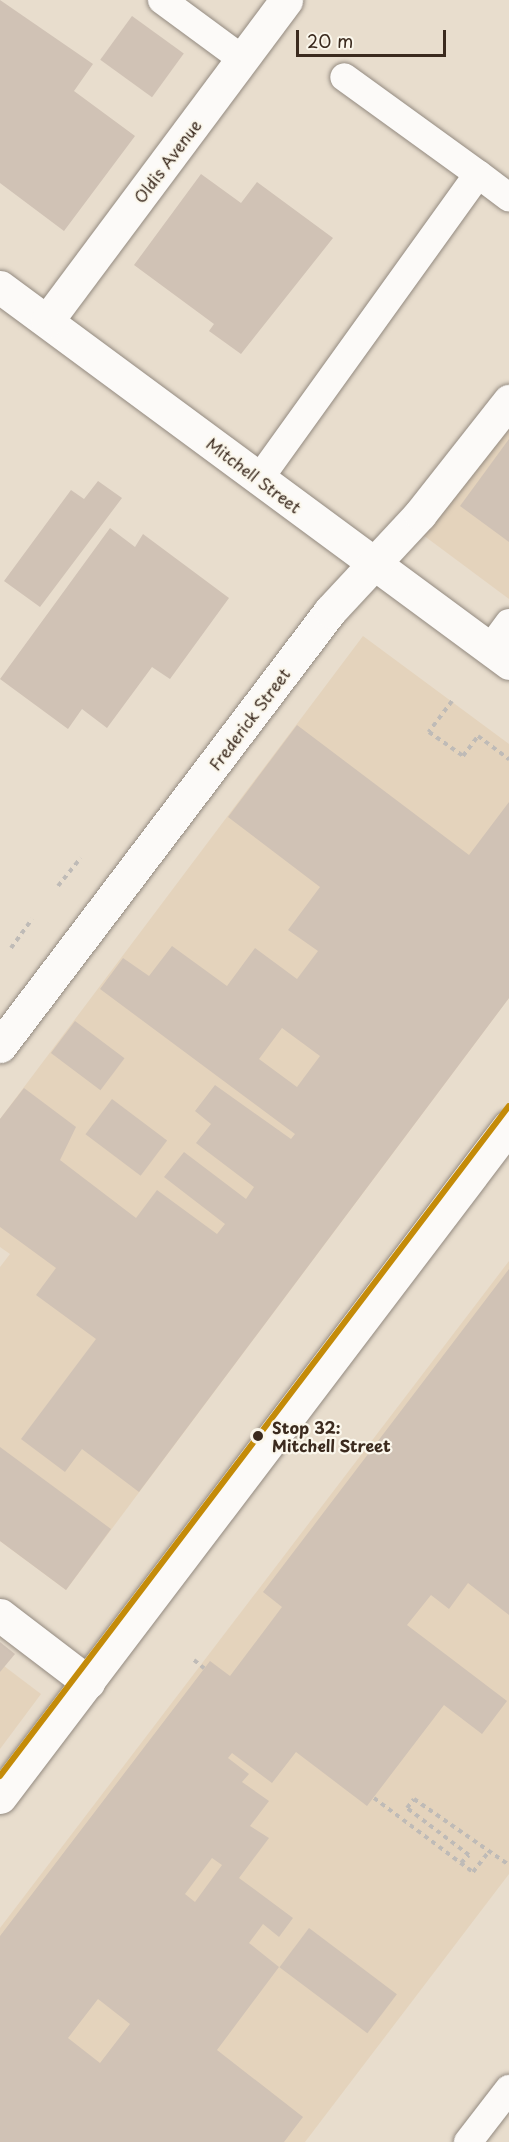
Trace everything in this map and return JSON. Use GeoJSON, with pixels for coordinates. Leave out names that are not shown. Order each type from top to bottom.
{"type":"FeatureCollection","features":[{"type":"Feature","properties":{"kind":"street","name":"Oldis Avenue"},"geometry":{"type":"LineString","coordinates":[[47,321],[286,0]]}},
{"type":"Feature","properties":{"kind":"street","name":"Mitchell Street"},"geometry":{"type":"LineString","coordinates":[[0,287],[500,656]]}},
{"type":"Feature","properties":{"kind":"street","name":"Frederick Street"},"geometry":{"type":"LineString","coordinates":[[0,1046],[330,611],[375,564],[509,401]]}},
{"type":"Feature","properties":{"kind":"street"},"geometry":{"type":"LineString","coordinates":[[0,1797],[509,1126]]}},
{"type":"Feature","properties":{"kind":"street"},"geometry":{"type":"LineString","coordinates":[[0,1615],[88,1682]]}},
{"type":"Feature","properties":{"kind":"lane"},"geometry":{"type":"LineString","coordinates":[[162,0],[242,59]]}},
{"type":"Feature","properties":{"kind":"lane"},"geometry":{"type":"LineString","coordinates":[[344,77],[509,197]]}},
{"type":"Feature","properties":{"kind":"lane"},"geometry":{"type":"LineString","coordinates":[[259,479],[478,174]]}},
{"type":"Feature","properties":{"kind":"lane"},"geometry":{"type":"LineString","coordinates":[[500,656],[509,623]]}},
{"type":"Feature","properties":{"kind":"lane"},"geometry":{"type":"LineString","coordinates":[[468,2142],[509,2089]]}},
{"type":"Feature","properties":{"kind":"path"},"geometry":{"type":"LineString","coordinates":[[452,701],[429,732],[463,756],[478,736],[509,759]]}},
{"type":"Feature","properties":{"kind":"path"},"geometry":{"type":"LineString","coordinates":[[58,886],[81,858]]}},
{"type":"Feature","properties":{"kind":"path"},"geometry":{"type":"LineString","coordinates":[[11,948],[32,920]]}},
{"type":"Feature","properties":{"kind":"path"},"geometry":{"type":"LineString","coordinates":[[194,1660],[204,1668]]}},
{"type":"Feature","properties":{"kind":"path"},"geometry":{"type":"LineString","coordinates":[[374,1798],[473,1872],[488,1853]]}},
{"type":"Feature","properties":{"kind":"path"},"geometry":{"type":"LineString","coordinates":[[461,1863],[469,1855],[407,1808],[414,1798],[488,1853],[509,1865]]}},
{"type":"Feature","properties":{"kind":"shaded area"},"geometry":{"type":"Polygon","coordinates":[[[509,422],[509,599],[423,535],[509,422]]]}},
{"type":"Feature","properties":{"kind":"shaded area"},"geometry":{"type":"Polygon","coordinates":[[[363,636],[509,744],[509,998],[66,1590],[0,1541],[0,1267],[10,1254],[0,1247],[0,1119],[363,636]]]}},
{"type":"Feature","properties":{"kind":"shaded area"},"geometry":{"type":"Polygon","coordinates":[[[509,1261],[509,1874],[305,2142],[0,2142],[0,1928],[509,1261]]]}},
{"type":"Feature","properties":{"kind":"shaded area"},"geometry":{"type":"Polygon","coordinates":[[[0,1663],[41,1694],[0,1749],[0,1663]]]}},
{"type":"Feature","properties":{"kind":"building"},"geometry":{"type":"Polygon","coordinates":[[[0,0],[93,64],[74,91],[135,136],[64,231],[0,183],[0,0]]]}},
{"type":"Feature","properties":{"kind":"building"},"geometry":{"type":"Polygon","coordinates":[[[132,16],[184,54],[152,97],[100,60],[132,16]]]}},
{"type":"Feature","properties":{"kind":"building"},"geometry":{"type":"Polygon","coordinates":[[[201,174],[241,203],[257,182],[333,238],[241,354],[209,331],[214,324],[134,265],[201,174]]]}},
{"type":"Feature","properties":{"kind":"building"},"geometry":{"type":"Polygon","coordinates":[[[509,439],[509,542],[460,506],[509,439]]]}},
{"type":"Feature","properties":{"kind":"building"},"geometry":{"type":"Polygon","coordinates":[[[98,481],[122,498],[40,607],[4,581],[71,490],[84,499],[98,481]]]}},
{"type":"Feature","properties":{"kind":"building"},"geometry":{"type":"Polygon","coordinates":[[[110,528],[135,547],[143,534],[229,598],[170,679],[152,667],[107,728],[82,709],[68,729],[0,679],[110,528]]]}},
{"type":"Feature","properties":{"kind":"building"},"geometry":{"type":"Polygon","coordinates":[[[297,725],[469,855],[509,802],[509,998],[139,1492],[82,1449],[65,1472],[21,1439],[96,1339],[36,1295],[56,1268],[0,1227],[0,1119],[24,1088],[76,1127],[60,1160],[136,1218],[157,1190],[217,1234],[225,1224],[164,1177],[184,1152],[246,1199],[254,1187],[196,1143],[211,1124],[195,1111],[215,1085],[291,1139],[295,1134],[100,989],[123,958],[149,976],[172,946],[227,986],[255,948],[297,979],[318,951],[288,930],[320,887],[228,817],[297,725]],[[282,1028],[259,1059],[297,1087],[320,1056],[282,1028]]]}},
{"type":"Feature","properties":{"kind":"building"},"geometry":{"type":"Polygon","coordinates":[[[75,1021],[125,1058],[100,1090],[51,1053],[75,1021]]]}},
{"type":"Feature","properties":{"kind":"building"},"geometry":{"type":"Polygon","coordinates":[[[112,1099],[167,1141],[141,1176],[86,1134],[112,1099]]]}},
{"type":"Feature","properties":{"kind":"building"},"geometry":{"type":"Polygon","coordinates":[[[509,1269],[509,1615],[468,1583],[449,1609],[431,1595],[407,1625],[507,1701],[482,1734],[444,1705],[367,1806],[296,1752],[272,1783],[232,1753],[228,1758],[249,1774],[242,1782],[269,1801],[250,1826],[269,1838],[239,1878],[293,1918],[279,1937],[263,1924],[249,1943],[279,1967],[217,2050],[303,2117],[284,2142],[0,2142],[0,1936],[210,1661],[230,1676],[282,1607],[263,1592],[509,1269]],[[212,1858],[185,1894],[195,1902],[222,1865],[212,1858]],[[98,1999],[68,2038],[100,2063],[130,2024],[98,1999]]]}},
{"type":"Feature","properties":{"kind":"building"},"geometry":{"type":"Polygon","coordinates":[[[0,1447],[111,1529],[66,1590],[0,1541],[0,1447]]]}},
{"type":"Feature","properties":{"kind":"building"},"geometry":{"type":"Polygon","coordinates":[[[0,1642],[15,1654],[0,1672],[0,1642]]]}},
{"type":"Feature","properties":{"kind":"building"},"geometry":{"type":"Polygon","coordinates":[[[309,1928],[397,1994],[367,2033],[280,1967],[309,1928]]]}},
{"type":"Feature","properties":{"kind":"transit line"},"geometry":{"type":"LineString","coordinates":[[0,1776],[509,1106]]}},
{"type":"Feature","properties":{"kind":"place","name":"Stop 32: Mitchell Street"},"geometry":{"type":"Point","coordinates":[258,1436]}}]}
